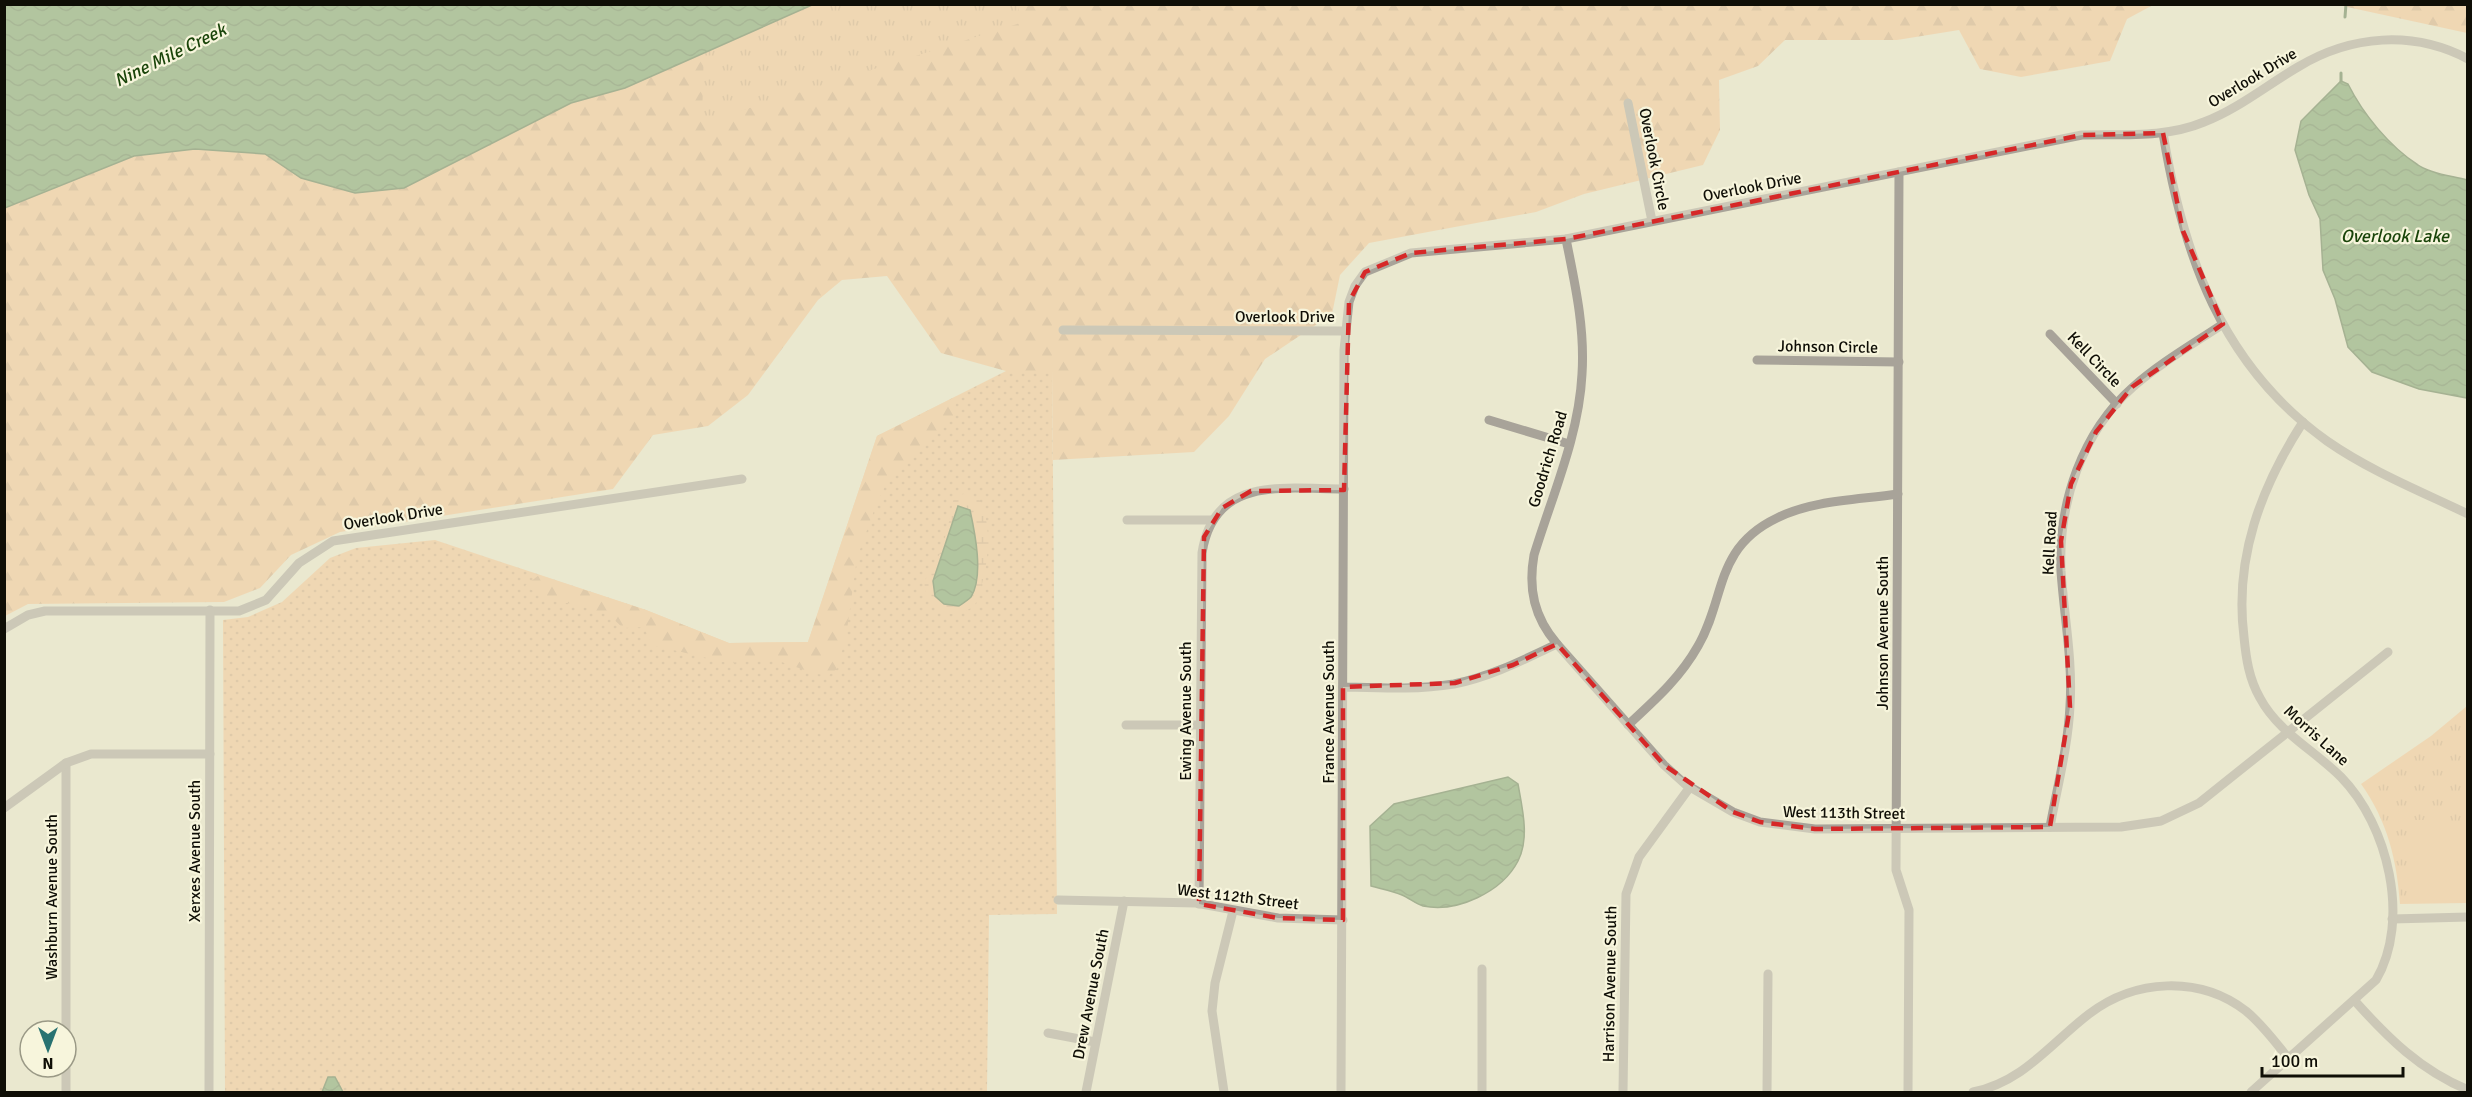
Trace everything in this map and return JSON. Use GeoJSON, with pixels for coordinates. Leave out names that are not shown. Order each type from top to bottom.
{"type":"FeatureCollection","features":[{"type":"Feature","properties":{"kind":"street","name":"Overlook Drive"},"geometry":{"type":"LineString","coordinates":[[1063,330],[1345,331],[1355,286],[1365,272],[1411,253],[1566,239],[2082,135],[2163,133],[2203,123],[2319,55],[2354,43],[2390,39],[2414,40],[2437,46],[2468,59]]}},
{"type":"Feature","properties":{"kind":"street","name":"Overlook Circle"},"geometry":{"type":"LineString","coordinates":[[1628,103],[1652,221]]}},
{"type":"Feature","properties":{"kind":"street"},"geometry":{"type":"LineString","coordinates":[[2163,133],[2172,192],[2195,268],[2223,324],[2252,368],[2303,422],[2356,460],[2468,514]]}},
{"type":"Feature","properties":{"kind":"street","name":"Johnson Avenue South"},"geometry":{"type":"LineString","coordinates":[[1899,172],[1896,870],[1909,910],[1908,1092]]}},
{"type":"Feature","properties":{"kind":"street","name":"Goodrich Road"},"geometry":{"type":"LineString","coordinates":[[1557,644],[1544,629],[1536,611],[1531,574],[1579,404],[1582,346],[1576,290],[1566,239]]}},
{"type":"Feature","properties":{"kind":"street","name":"Kell Road"},"geometry":{"type":"LineString","coordinates":[[2050,827],[2070,707],[2061,569],[2064,512],[2081,457],[2117,404],[2155,369],[2223,324]]}},
{"type":"Feature","properties":{"kind":"street","name":"France Avenue South"},"geometry":{"type":"LineString","coordinates":[[1341,1092],[1345,331]]}},
{"type":"Feature","properties":{"kind":"street","name":"Kell Circle"},"geometry":{"type":"LineString","coordinates":[[2050,334],[2117,404]]}},
{"type":"Feature","properties":{"kind":"street","name":"Johnson Circle"},"geometry":{"type":"LineString","coordinates":[[1757,360],[1899,362]]}},
{"type":"Feature","properties":{"kind":"street"},"geometry":{"type":"LineString","coordinates":[[1489,420],[1569,444]]}},
{"type":"Feature","properties":{"kind":"street","name":"Morris Lane"},"geometry":{"type":"LineString","coordinates":[[2251,1092],[2376,980],[2389,949],[2392,919],[2389,877],[2383,851],[2360,801],[2324,760],[2287,732],[2260,698],[2252,680],[2242,624],[2242,588],[2255,518],[2280,460],[2303,422]]}},
{"type":"Feature","properties":{"kind":"street","name":"Overlook Drive"},"geometry":{"type":"LineString","coordinates":[[4,629],[28,615],[45,610],[239,610],[266,600],[299,563],[333,541],[742,479]]}},
{"type":"Feature","properties":{"kind":"street"},"geometry":{"type":"LineString","coordinates":[[1127,520],[1212,520],[1236,498],[1251,491],[1344,489]]}},
{"type":"Feature","properties":{"kind":"street"},"geometry":{"type":"LineString","coordinates":[[1628,725],[1672,684],[1687,665],[1709,622],[1726,570],[1743,544],[1758,529],[1794,510],[1898,494]]}},
{"type":"Feature","properties":{"kind":"street","name":"Ewing Avenue South"},"geometry":{"type":"LineString","coordinates":[[1199,904],[1202,553],[1204,537],[1212,520]]}},
{"type":"Feature","properties":{"kind":"street","name":"Xerxes Avenue South"},"geometry":{"type":"LineString","coordinates":[[209,1092],[210,610]]}},
{"type":"Feature","properties":{"kind":"street"},"geometry":{"type":"LineString","coordinates":[[1343,687],[1395,688],[1455,684],[1513,666],[1557,644]]}},
{"type":"Feature","properties":{"kind":"street","name":"West 113th Street"},"geometry":{"type":"LineString","coordinates":[[1557,644],[1664,765],[1690,787],[1733,812],[1760,822],[1815,829],[2141,825],[2181,814],[2215,792],[2388,652]]}},
{"type":"Feature","properties":{"kind":"street"},"geometry":{"type":"LineString","coordinates":[[1126,725],[1200,725]]}},
{"type":"Feature","properties":{"kind":"street"},"geometry":{"type":"LineString","coordinates":[[4,808],[66,764],[91,754],[210,754]]}},
{"type":"Feature","properties":{"kind":"street","name":"Washburn Avenue South"},"geometry":{"type":"LineString","coordinates":[[66,764],[66,1019]]}},
{"type":"Feature","properties":{"kind":"street","name":"Harrison Avenue South"},"geometry":{"type":"LineString","coordinates":[[1623,1092],[1626,894],[1638,857],[1690,787]]}},
{"type":"Feature","properties":{"kind":"street","name":"West 112th Street"},"geometry":{"type":"LineString","coordinates":[[1058,900],[1199,904],[1278,918],[1343,920]]}},
{"type":"Feature","properties":{"kind":"street","name":"Drew Avenue South"},"geometry":{"type":"LineString","coordinates":[[1086,1092],[1124,902]]}},
{"type":"Feature","properties":{"kind":"street"},"geometry":{"type":"LineString","coordinates":[[1224,1092],[1212,1011],[1215,982],[1233,910]]}},
{"type":"Feature","properties":{"kind":"street"},"geometry":{"type":"LineString","coordinates":[[2392,919],[2468,917]]}},
{"type":"Feature","properties":{"kind":"street"},"geometry":{"type":"LineString","coordinates":[[1482,969],[1482,1092]]}},
{"type":"Feature","properties":{"kind":"street"},"geometry":{"type":"LineString","coordinates":[[1767,1092],[1768,974]]}},
{"type":"Feature","properties":{"kind":"street"},"geometry":{"type":"LineString","coordinates":[[1973,1092],[2006,1082],[2025,1071],[2106,1002],[2145,987],[2166,985],[2208,992],[2228,1000],[2262,1026],[2289,1059]]}},
{"type":"Feature","properties":{"kind":"street"},"geometry":{"type":"LineString","coordinates":[[2354,1000],[2399,1049],[2423,1067],[2468,1090]]}},
{"type":"Feature","properties":{"kind":"street"},"geometry":{"type":"LineString","coordinates":[[1048,1033],[1095,1042]]}},
{"type":"Feature","properties":{"kind":"highlighted area"},"geometry":{"type":"Polygon","coordinates":[[[2163,133],[2183,231],[2223,324],[2132,387],[2096,432],[2071,484],[2061,541],[2070,707],[2050,827],[1815,829],[1760,822],[1733,812],[1664,765],[1557,644],[1513,665],[1455,683],[1343,687],[1343,920],[1278,918],[1199,904],[1204,537],[1222,508],[1251,491],[1344,490],[1349,302],[1365,272],[1411,253],[1566,239],[2082,135],[2163,133]]]}},
{"type":"Feature","properties":{"kind":"green space"},"geometry":{"type":"Polygon","coordinates":[[[705,5],[1018,5],[1020,23],[702,123],[705,5]]]}},
{"type":"Feature","properties":{"kind":"green space"},"geometry":{"type":"Polygon","coordinates":[[[812,5],[2153,5],[2127,19],[2110,61],[2021,77],[1980,69],[1959,30],[1897,40],[1785,40],[1758,66],[1719,80],[1720,130],[1703,165],[1584,194],[1536,212],[1369,243],[1340,275],[1332,314],[1265,359],[1229,416],[1194,452],[1053,460],[1052,371],[1006,371],[941,353],[887,276],[842,280],[818,300],[748,395],[708,426],[653,435],[613,489],[340,532],[291,555],[260,588],[224,602],[28,604],[5,616],[5,208],[135,156],[195,149],[265,154],[301,178],[355,193],[404,188],[571,103],[625,88],[812,5]]]}},
{"type":"Feature","properties":{"kind":"green space"},"geometry":{"type":"Polygon","coordinates":[[[2338,5],[2467,5],[2467,33],[2338,5]]]}},
{"type":"Feature","properties":{"kind":"green space"},"geometry":{"type":"Polygon","coordinates":[[[1006,371],[1052,371],[1057,914],[989,915],[987,1092],[225,1092],[223,620],[248,617],[282,602],[330,558],[356,548],[435,540],[646,610],[729,643],[808,642],[877,436],[1006,371]]]}},
{"type":"Feature","properties":{"kind":"green space"},"geometry":{"type":"Polygon","coordinates":[[[957,396],[953,417],[890,475],[876,505],[857,558],[846,637],[837,669],[829,675],[816,674],[773,659],[728,663],[652,645],[644,627],[623,628],[609,615],[575,604],[551,601],[525,586],[539,575],[646,610],[729,643],[808,642],[877,436],[957,396]]]}},
{"type":"Feature","properties":{"kind":"green space"},"geometry":{"type":"Polygon","coordinates":[[[964,494],[979,499],[987,524],[988,538],[986,566],[975,605],[963,612],[950,614],[933,603],[927,595],[925,585],[940,552],[953,501],[957,495],[964,494]],[[970,510],[952,522],[933,581],[970,510]]]}},
{"type":"Feature","properties":{"kind":"green space"},"geometry":{"type":"Polygon","coordinates":[[[2467,706],[2467,903],[2400,904],[2389,841],[2378,812],[2361,784],[2431,736],[2467,706]]]}},
{"type":"Feature","properties":{"kind":"green space"},"geometry":{"type":"Polygon","coordinates":[[[2409,820],[2437,820],[2466,833],[2467,896],[2419,897],[2411,889],[2409,820]]]}},
{"type":"Feature","properties":{"kind":"water","name":"Nine Mile Creek"},"geometry":{"type":"Polygon","coordinates":[[[5,4],[812,5],[625,88],[571,103],[404,188],[355,193],[301,178],[265,154],[195,149],[134,156],[5,208],[5,4]]]}},
{"type":"Feature","properties":{"kind":"water","name":"Overlook Lake"},"geometry":{"type":"Polygon","coordinates":[[[2341,81],[2348,84],[2361,107],[2378,129],[2407,157],[2429,171],[2467,180],[2467,398],[2419,389],[2372,372],[2348,347],[2335,299],[2323,270],[2320,219],[2309,195],[2295,150],[2301,121],[2341,81]]]}},
{"type":"Feature","properties":{"kind":"water"},"geometry":{"type":"Polygon","coordinates":[[[958,506],[970,510],[978,566],[975,588],[971,597],[959,606],[944,604],[935,596],[933,581],[958,506]]]}},
{"type":"Feature","properties":{"kind":"water"},"geometry":{"type":"Polygon","coordinates":[[[1508,777],[1518,784],[1523,812],[1524,842],[1522,852],[1511,872],[1490,891],[1464,903],[1436,907],[1423,906],[1405,896],[1371,886],[1370,826],[1394,804],[1508,777]]]}},
{"type":"Feature","properties":{"kind":"water"},"geometry":{"type":"Polygon","coordinates":[[[328,1077],[335,1077],[343,1092],[322,1092],[328,1077]]]}},
{"type":"Feature","properties":{"kind":"waterway"},"geometry":{"type":"LineString","coordinates":[[2345,17],[2346,4]]}},
{"type":"Feature","properties":{"kind":"waterway"},"geometry":{"type":"LineString","coordinates":[[2341,73],[2341,81]]}}]}
